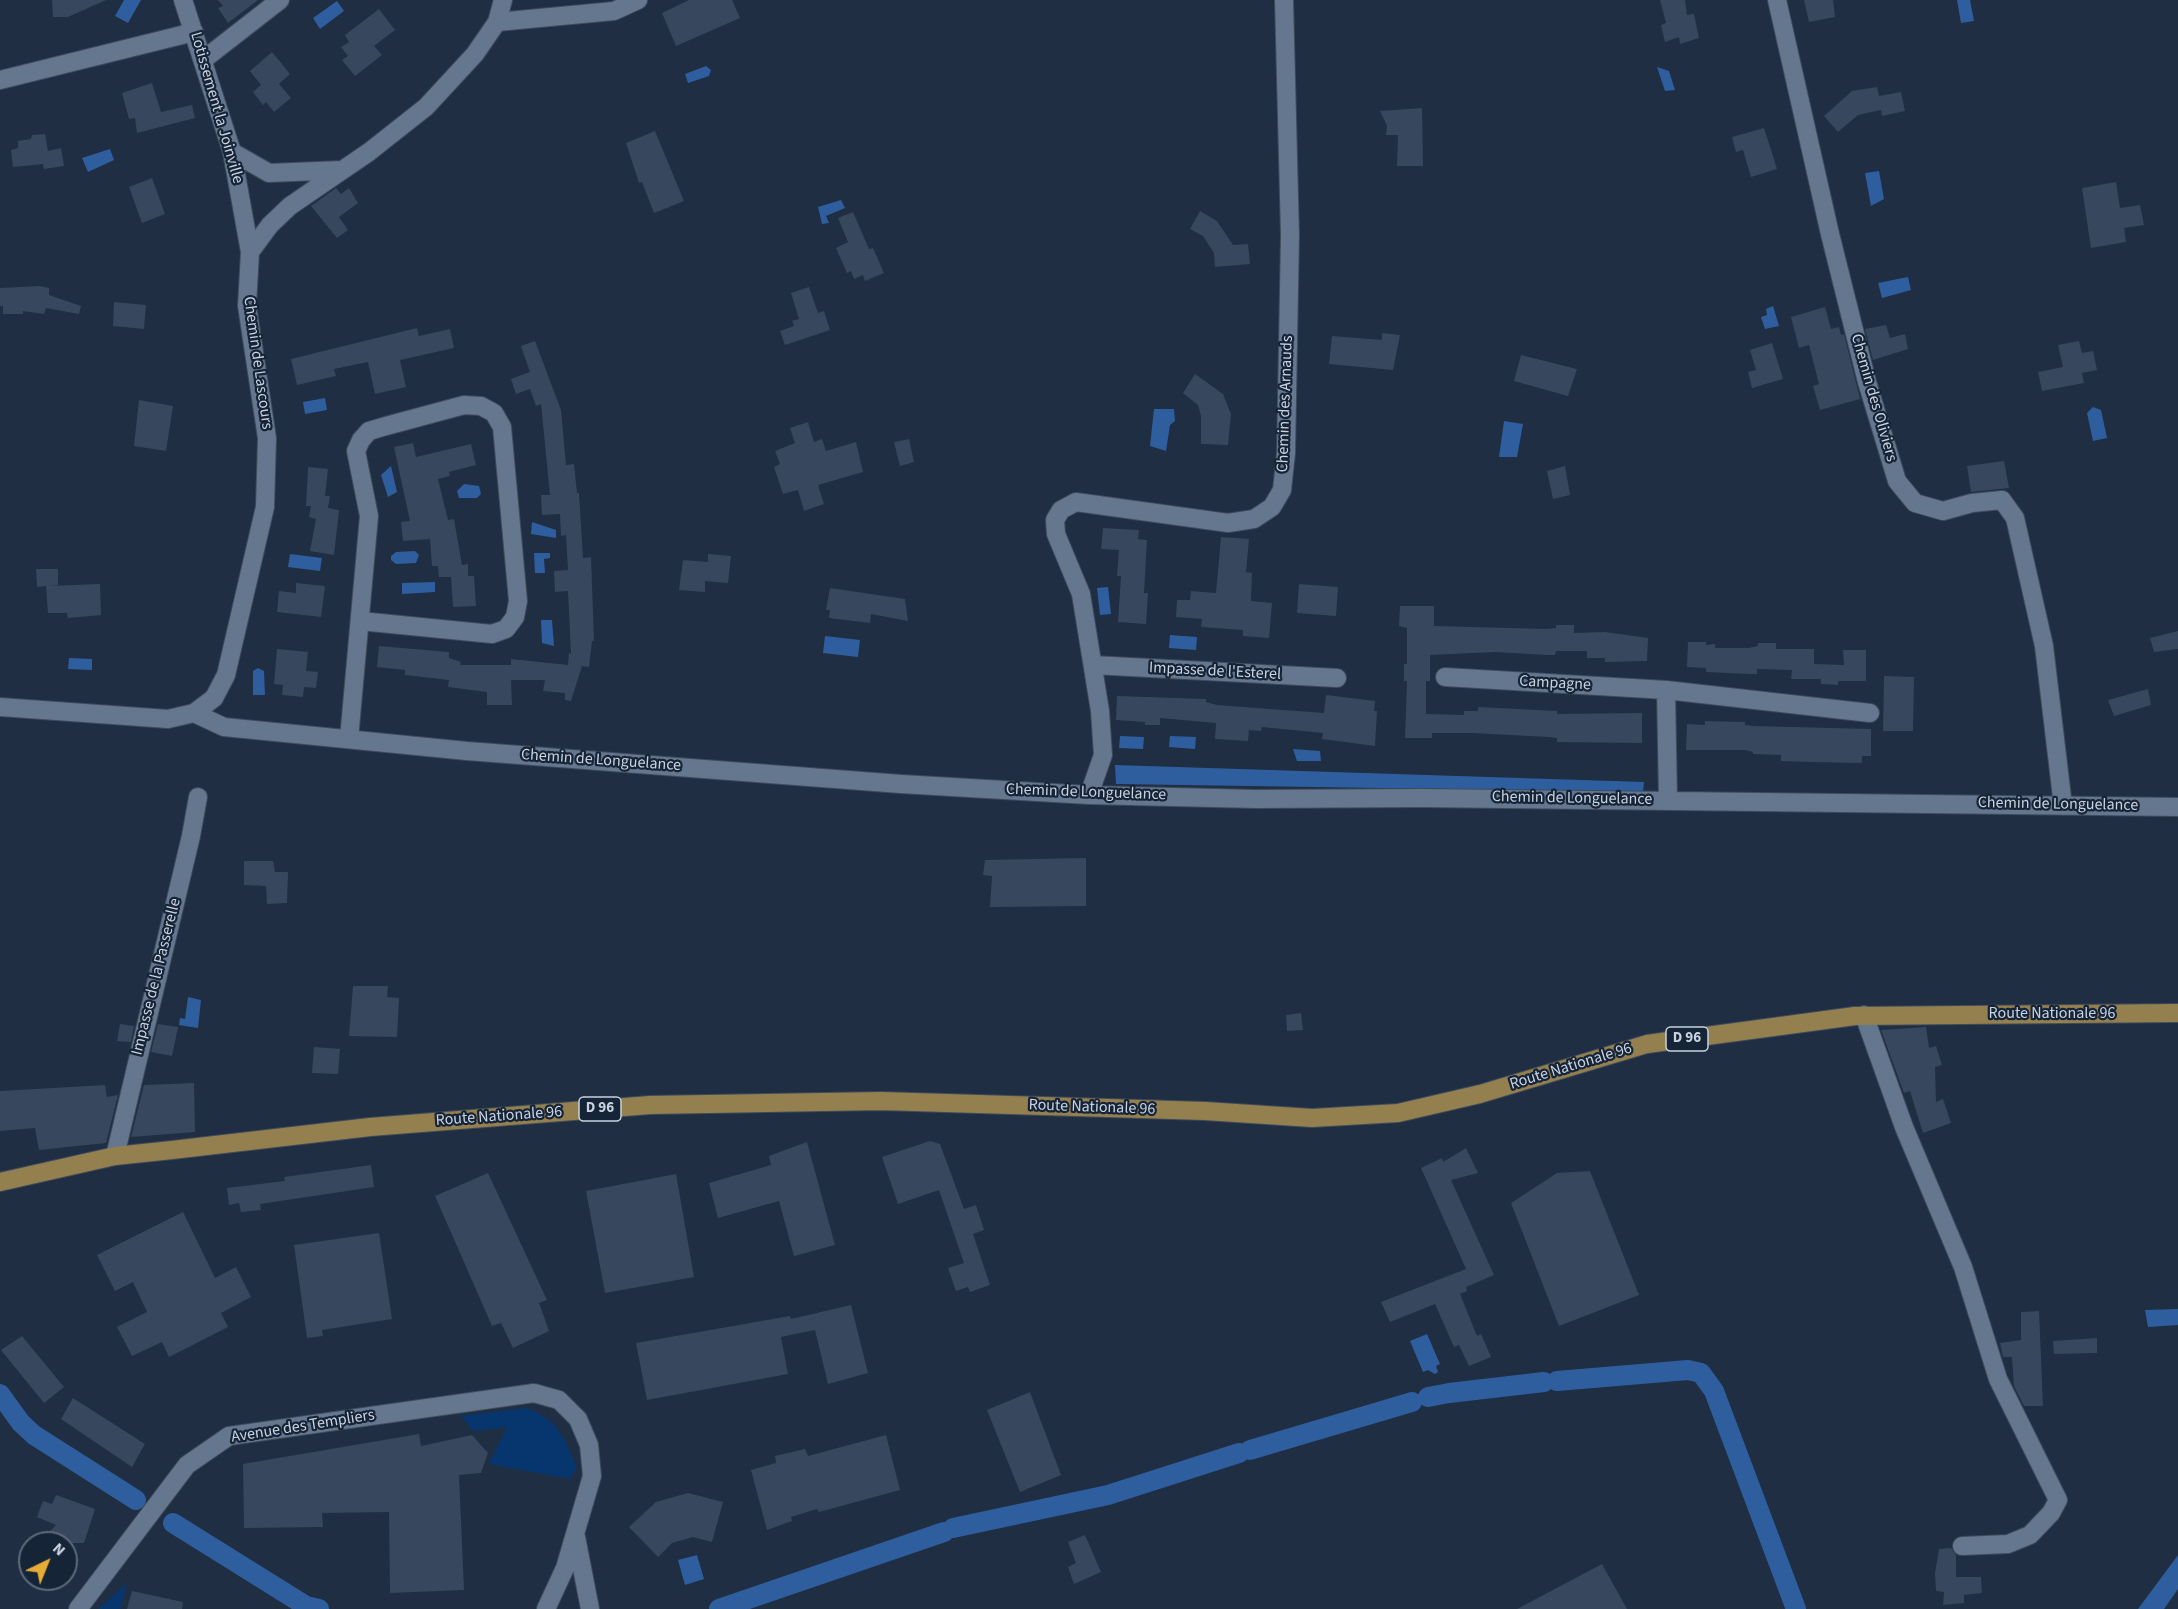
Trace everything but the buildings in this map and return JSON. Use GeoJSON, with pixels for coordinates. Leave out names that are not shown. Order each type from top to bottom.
{"type":"FeatureCollection","features":[{"type":"Feature","properties":{"kind":"main road","name":"Route Nationale 96"},"geometry":{"type":"LineString","coordinates":[[0,1182],[116,1156],[370,1127],[650,1105],[881,1101],[1205,1111],[1312,1118],[1398,1113],[1480,1094],[1647,1044],[1864,1015],[2178,1013]]}},
{"type":"Feature","properties":{"kind":"street","name":"Lotissement la Joinville"},"geometry":{"type":"LineString","coordinates":[[183,0],[232,152],[250,252]]}},
{"type":"Feature","properties":{"kind":"street"},"geometry":{"type":"LineString","coordinates":[[203,60],[280,0]]}},
{"type":"Feature","properties":{"kind":"street"},"geometry":{"type":"LineString","coordinates":[[250,252],[270,225],[290,206],[342,171],[426,107],[475,54],[497,21],[503,0]]}},
{"type":"Feature","properties":{"kind":"street"},"geometry":{"type":"LineString","coordinates":[[497,21],[614,11],[638,0]]}},
{"type":"Feature","properties":{"kind":"street","name":"Chemin des Arnauds"},"geometry":{"type":"LineString","coordinates":[[1089,795],[1103,755],[1100,711],[1081,594],[1056,534],[1055,520],[1061,510],[1076,502],[1228,523],[1254,519],[1272,507],[1282,490],[1286,453],[1290,235],[1284,0]]}},
{"type":"Feature","properties":{"kind":"street","name":"Chemin des Oliviers"},"geometry":{"type":"LineString","coordinates":[[1777,0],[1830,234],[1867,382],[1897,481],[1915,503],[1943,510],[1972,503],[2002,500],[2015,518],[2044,646],[2063,806]]}},
{"type":"Feature","properties":{"kind":"street"},"geometry":{"type":"LineString","coordinates":[[0,81],[194,32]]}},
{"type":"Feature","properties":{"kind":"street"},"geometry":{"type":"LineString","coordinates":[[232,152],[269,173],[342,171]]}},
{"type":"Feature","properties":{"kind":"street","name":"Chemin de Lascours"},"geometry":{"type":"LineString","coordinates":[[194,713],[214,698],[226,675],[265,507],[267,438],[247,306],[250,252]]}},
{"type":"Feature","properties":{"kind":"street"},"geometry":{"type":"LineString","coordinates":[[349,740],[369,516],[356,452],[361,440],[369,431],[464,405],[481,405],[494,413],[502,427],[518,601],[515,617],[506,629],[492,634],[360,621]]}},
{"type":"Feature","properties":{"kind":"street","name":"Impasse de l'Esterel"},"geometry":{"type":"LineString","coordinates":[[1093,665],[1337,678]]}},
{"type":"Feature","properties":{"kind":"street","name":"Campagne"},"geometry":{"type":"LineString","coordinates":[[1445,677],[1666,690],[1870,712]]}},
{"type":"Feature","properties":{"kind":"street"},"geometry":{"type":"LineString","coordinates":[[1666,690],[1668,800]]}},
{"type":"Feature","properties":{"kind":"street"},"geometry":{"type":"LineString","coordinates":[[0,707],[168,719],[194,713]]}},
{"type":"Feature","properties":{"kind":"street","name":"Chemin de Longuelance"},"geometry":{"type":"LineString","coordinates":[[194,713],[224,727],[467,752],[901,784],[1089,795],[1256,800],[1668,800],[2178,807]]}},
{"type":"Feature","properties":{"kind":"street","name":"Impasse de la Passerelle"},"geometry":{"type":"LineString","coordinates":[[116,1156],[191,837],[198,797]]}},
{"type":"Feature","properties":{"kind":"street"},"geometry":{"type":"LineString","coordinates":[[1864,1015],[1904,1127],[1963,1267],[1998,1379],[2058,1500],[2051,1513],[2030,1535],[2008,1544],[1962,1546]]}},
{"type":"Feature","properties":{"kind":"street","name":"Avenue des Templiers"},"geometry":{"type":"LineString","coordinates":[[78,1609],[187,1465],[229,1436],[534,1393],[559,1400],[578,1419],[589,1444],[591,1476],[575,1533]]}},
{"type":"Feature","properties":{"kind":"street"},"geometry":{"type":"LineString","coordinates":[[546,1609],[565,1568],[575,1533]]}},
{"type":"Feature","properties":{"kind":"street"},"geometry":{"type":"LineString","coordinates":[[575,1533],[591,1609]]}},
{"type":"Feature","properties":{"kind":"shaded area"},"geometry":{"type":"Polygon","coordinates":[[[124,0],[141,0],[128,23],[115,16],[124,0]]]}},
{"type":"Feature","properties":{"kind":"shaded area"},"geometry":{"type":"Polygon","coordinates":[[[1957,0],[1970,0],[1974,21],[1961,23],[1957,0]]]}},
{"type":"Feature","properties":{"kind":"shaded area"},"geometry":{"type":"Polygon","coordinates":[[[337,1],[344,11],[320,29],[313,18],[337,1]]]}},
{"type":"Feature","properties":{"kind":"shaded area"},"geometry":{"type":"Polygon","coordinates":[[[706,66],[711,70],[709,76],[688,83],[685,74],[706,66]]]}},
{"type":"Feature","properties":{"kind":"shaded area"},"geometry":{"type":"Polygon","coordinates":[[[1657,67],[1669,71],[1675,90],[1665,91],[1657,67]]]}},
{"type":"Feature","properties":{"kind":"shaded area"},"geometry":{"type":"Polygon","coordinates":[[[110,149],[114,160],[88,172],[82,158],[110,149]]]}},
{"type":"Feature","properties":{"kind":"shaded area"},"geometry":{"type":"Polygon","coordinates":[[[1879,171],[1884,199],[1871,206],[1865,173],[1879,171]]]}},
{"type":"Feature","properties":{"kind":"shaded area"},"geometry":{"type":"Polygon","coordinates":[[[841,200],[845,208],[826,216],[829,223],[822,224],[818,207],[841,200]]]}},
{"type":"Feature","properties":{"kind":"shaded area"},"geometry":{"type":"Polygon","coordinates":[[[1908,277],[1911,290],[1882,298],[1878,283],[1908,277]]]}},
{"type":"Feature","properties":{"kind":"shaded area"},"geometry":{"type":"Polygon","coordinates":[[[1773,306],[1779,326],[1765,329],[1761,317],[1767,315],[1766,309],[1773,306]]]}},
{"type":"Feature","properties":{"kind":"shaded area"},"geometry":{"type":"Polygon","coordinates":[[[325,398],[327,410],[305,414],[303,402],[325,398]]]}},
{"type":"Feature","properties":{"kind":"shaded area"},"geometry":{"type":"Polygon","coordinates":[[[2093,407],[2101,410],[2107,438],[2093,441],[2087,413],[2093,407]]]}},
{"type":"Feature","properties":{"kind":"shaded area"},"geometry":{"type":"Polygon","coordinates":[[[1154,409],[1174,409],[1175,421],[1170,425],[1166,451],[1150,446],[1154,409]]]}},
{"type":"Feature","properties":{"kind":"shaded area"},"geometry":{"type":"Polygon","coordinates":[[[1504,421],[1523,424],[1517,457],[1499,457],[1504,421]]]}},
{"type":"Feature","properties":{"kind":"shaded area"},"geometry":{"type":"Polygon","coordinates":[[[391,466],[397,492],[388,497],[381,475],[391,466]]]}},
{"type":"Feature","properties":{"kind":"shaded area"},"geometry":{"type":"Polygon","coordinates":[[[464,484],[479,486],[481,494],[477,498],[459,498],[457,491],[464,484]]]}},
{"type":"Feature","properties":{"kind":"shaded area"},"geometry":{"type":"Polygon","coordinates":[[[532,522],[556,530],[556,538],[531,534],[532,522]]]}},
{"type":"Feature","properties":{"kind":"shaded area"},"geometry":{"type":"Polygon","coordinates":[[[415,551],[419,555],[416,563],[396,564],[391,560],[391,556],[396,552],[415,551]]]}},
{"type":"Feature","properties":{"kind":"shaded area"},"geometry":{"type":"Polygon","coordinates":[[[534,553],[550,553],[550,558],[544,559],[545,573],[535,573],[534,553]]]}},
{"type":"Feature","properties":{"kind":"shaded area"},"geometry":{"type":"Polygon","coordinates":[[[290,554],[322,558],[320,571],[288,567],[290,554]]]}},
{"type":"Feature","properties":{"kind":"shaded area"},"geometry":{"type":"Polygon","coordinates":[[[435,582],[435,592],[402,594],[402,583],[435,582]]]}},
{"type":"Feature","properties":{"kind":"shaded area"},"geometry":{"type":"Polygon","coordinates":[[[1108,587],[1111,614],[1100,615],[1097,588],[1108,587]]]}},
{"type":"Feature","properties":{"kind":"shaded area"},"geometry":{"type":"Polygon","coordinates":[[[541,620],[552,620],[554,646],[542,643],[541,620]]]}},
{"type":"Feature","properties":{"kind":"shaded area"},"geometry":{"type":"Polygon","coordinates":[[[1170,635],[1197,637],[1196,650],[1169,648],[1170,635]]]}},
{"type":"Feature","properties":{"kind":"shaded area"},"geometry":{"type":"Polygon","coordinates":[[[825,636],[860,640],[858,657],[823,653],[825,636]]]}},
{"type":"Feature","properties":{"kind":"shaded area"},"geometry":{"type":"Polygon","coordinates":[[[69,658],[92,659],[92,670],[68,669],[69,658]]]}},
{"type":"Feature","properties":{"kind":"shaded area"},"geometry":{"type":"Polygon","coordinates":[[[258,668],[264,671],[265,695],[253,695],[253,671],[258,668]]]}},
{"type":"Feature","properties":{"kind":"shaded area"},"geometry":{"type":"Polygon","coordinates":[[[1120,736],[1144,737],[1143,749],[1119,748],[1120,736]]]}},
{"type":"Feature","properties":{"kind":"shaded area"},"geometry":{"type":"Polygon","coordinates":[[[1170,736],[1196,737],[1195,749],[1169,747],[1170,736]]]}},
{"type":"Feature","properties":{"kind":"shaded area"},"geometry":{"type":"Polygon","coordinates":[[[1293,749],[1320,751],[1321,761],[1297,761],[1293,749]]]}},
{"type":"Feature","properties":{"kind":"shaded area"},"geometry":{"type":"Polygon","coordinates":[[[1115,765],[1644,782],[1643,792],[1116,784],[1115,765]]]}},
{"type":"Feature","properties":{"kind":"shaded area"},"geometry":{"type":"Polygon","coordinates":[[[188,997],[201,1000],[198,1028],[179,1025],[180,1018],[185,1019],[188,997]]]}},
{"type":"Feature","properties":{"kind":"shaded area"},"geometry":{"type":"Polygon","coordinates":[[[2178,1309],[2178,1325],[2148,1327],[2145,1310],[2178,1309]]]}},
{"type":"Feature","properties":{"kind":"shaded area"},"geometry":{"type":"Polygon","coordinates":[[[1427,1334],[1440,1364],[1436,1366],[1438,1372],[1435,1374],[1428,1370],[1423,1372],[1410,1341],[1427,1334]]]}},
{"type":"Feature","properties":{"kind":"shaded area"},"geometry":{"type":"Polygon","coordinates":[[[526,1408],[539,1413],[554,1424],[564,1439],[577,1467],[570,1479],[489,1464],[507,1427],[473,1431],[461,1416],[526,1408]]]}},
{"type":"Feature","properties":{"kind":"shaded area"},"geometry":{"type":"Polygon","coordinates":[[[697,1555],[704,1579],[685,1585],[678,1560],[697,1555]]]}},
{"type":"Feature","properties":{"kind":"shaded area"},"geometry":{"type":"Polygon","coordinates":[[[2178,1555],[2178,1589],[2164,1609],[2138,1609],[2178,1555]]]}},
{"type":"Feature","properties":{"kind":"shaded area"},"geometry":{"type":"Polygon","coordinates":[[[127,1583],[120,1609],[98,1609],[127,1583]]]}},
{"type":"Feature","properties":{"kind":"waterway"},"geometry":{"type":"LineString","coordinates":[[1557,1381],[1688,1370],[1701,1373],[1714,1391],[1796,1609]]}},
{"type":"Feature","properties":{"kind":"waterway"},"geometry":{"type":"LineString","coordinates":[[1428,1397],[1544,1382]]}},
{"type":"Feature","properties":{"kind":"waterway"},"geometry":{"type":"LineString","coordinates":[[0,1394],[21,1423],[34,1435],[136,1500]]}},
{"type":"Feature","properties":{"kind":"waterway"},"geometry":{"type":"LineString","coordinates":[[1250,1450],[1412,1402]]}},
{"type":"Feature","properties":{"kind":"waterway"},"geometry":{"type":"LineString","coordinates":[[953,1528],[1108,1495],[1239,1453]]}},
{"type":"Feature","properties":{"kind":"waterway"},"geometry":{"type":"LineString","coordinates":[[173,1523],[306,1606],[319,1609]]}},
{"type":"Feature","properties":{"kind":"waterway"},"geometry":{"type":"LineString","coordinates":[[719,1609],[944,1532]]}}]}
